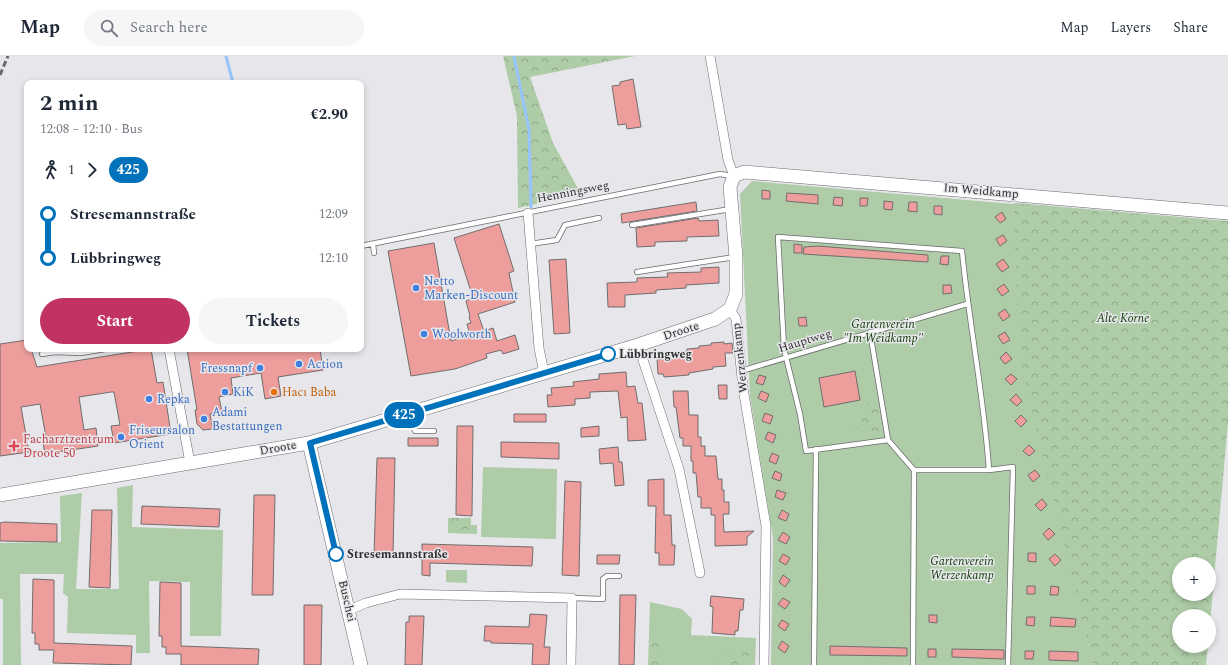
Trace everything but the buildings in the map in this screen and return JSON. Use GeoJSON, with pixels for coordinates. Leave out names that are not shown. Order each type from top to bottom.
{"type":"FeatureCollection","features":[{"type":"Feature","properties":{"kind":"street","name":"Werzenkamp"},"geometry":{"type":"LineString","coordinates":[[710,56],[728,160],[734,176],[730,187],[736,257],[736,294],[730,309],[736,319],[741,371],[766,526],[764,665]]}},
{"type":"Feature","properties":{"kind":"street","name":"Im Weidkamp"},"geometry":{"type":"LineString","coordinates":[[734,176],[744,172],[763,173],[1228,213]]}},
{"type":"Feature","properties":{"kind":"street","name":"Henningsweg"},"geometry":{"type":"LineString","coordinates":[[528,213],[539,348],[544,373]]}},
{"type":"Feature","properties":{"kind":"street","name":"Droote"},"geometry":{"type":"LineString","coordinates":[[0,495],[310,443],[638,345],[715,319],[730,309]]}},
{"type":"Feature","properties":{"kind":"street"},"geometry":{"type":"LineString","coordinates":[[638,345],[679,469],[700,573]]}},
{"type":"Feature","properties":{"kind":"street"},"geometry":{"type":"LineString","coordinates":[[170,352],[190,464]]}},
{"type":"Feature","properties":{"kind":"street","name":"Buschei"},"geometry":{"type":"LineString","coordinates":[[310,443],[361,665]]}},
{"type":"Feature","properties":{"kind":"street"},"geometry":{"type":"LineString","coordinates":[[349,610],[366,602],[400,594],[572,598],[571,665]]}},
{"type":"Feature","properties":{"kind":"lane","name":"Henningsweg"},"geometry":{"type":"LineString","coordinates":[[528,213],[720,174],[734,176]]}},
{"type":"Feature","properties":{"kind":"lane"},"geometry":{"type":"LineString","coordinates":[[632,225],[732,208]]}},
{"type":"Feature","properties":{"kind":"lane"},"geometry":{"type":"LineString","coordinates":[[364,246],[528,213]]}},
{"type":"Feature","properties":{"kind":"lane"},"geometry":{"type":"LineString","coordinates":[[530,244],[557,240],[565,225],[599,218]]}},
{"type":"Feature","properties":{"kind":"lane"},"geometry":{"type":"LineString","coordinates":[[888,440],[806,451],[800,414],[786,357],[778,237],[962,251],[967,304],[985,417],[990,470]]}},
{"type":"Feature","properties":{"kind":"lane"},"geometry":{"type":"LineString","coordinates":[[373,244],[374,253]]}},
{"type":"Feature","properties":{"kind":"lane"},"geometry":{"type":"LineString","coordinates":[[637,272],[736,257]]}},
{"type":"Feature","properties":{"kind":"lane","name":"Hauptweg"},"geometry":{"type":"LineString","coordinates":[[741,371],[967,304]]}},
{"type":"Feature","properties":{"kind":"lane"},"geometry":{"type":"LineString","coordinates":[[870,332],[888,440],[914,470],[913,665]]}},
{"type":"Feature","properties":{"kind":"lane"},"geometry":{"type":"LineString","coordinates":[[42,354],[87,352]]}},
{"type":"Feature","properties":{"kind":"lane"},"geometry":{"type":"LineString","coordinates":[[409,413],[415,431],[434,431]]}},
{"type":"Feature","properties":{"kind":"lane"},"geometry":{"type":"LineString","coordinates":[[814,665],[816,450]]}},
{"type":"Feature","properties":{"kind":"lane"},"geometry":{"type":"LineString","coordinates":[[914,470],[990,470],[1013,467],[1008,665]]}},
{"type":"Feature","properties":{"kind":"lane"},"geometry":{"type":"LineString","coordinates":[[572,598],[603,599],[603,579],[607,576],[620,576]]}},
{"type":"Feature","properties":{"kind":"green space"},"geometry":{"type":"Polygon","coordinates":[[[503,56],[635,56],[530,77],[553,143],[581,194],[518,208],[517,116],[503,56]]]}},
{"type":"Feature","properties":{"kind":"green space"},"geometry":{"type":"Polygon","coordinates":[[[752,181],[1013,204],[1021,353],[1093,665],[771,665],[773,538],[750,396],[740,194],[752,181]]]}},
{"type":"Feature","properties":{"kind":"green space","name":"Alte Körne"},"geometry":{"type":"Polygon","coordinates":[[[1013,204],[1228,221],[1228,423],[1216,557],[1172,557],[1172,601],[1212,601],[1211,609],[1172,609],[1172,653],[1207,653],[1206,665],[1093,665],[1020,360],[1013,204]]]}},
{"type":"Feature","properties":{"kind":"green space"},"geometry":{"type":"Polygon","coordinates":[[[879,401],[883,435],[881,438],[855,428],[865,403],[879,401]]]}},
{"type":"Feature","properties":{"kind":"green space"},"geometry":{"type":"Polygon","coordinates":[[[483,467],[557,469],[556,539],[481,537],[483,467]]]}},
{"type":"Feature","properties":{"kind":"green space"},"geometry":{"type":"Polygon","coordinates":[[[133,485],[132,527],[223,530],[221,636],[190,636],[190,582],[149,581],[150,653],[136,653],[136,635],[67,633],[68,597],[63,593],[64,574],[20,574],[21,665],[3,665],[3,599],[0,599],[0,543],[61,542],[60,496],[82,493],[76,589],[119,589],[117,488],[133,485]]]}},
{"type":"Feature","properties":{"kind":"green space"},"geometry":{"type":"Polygon","coordinates":[[[448,518],[471,518],[471,525],[477,525],[477,534],[448,533],[448,518]]]}},
{"type":"Feature","properties":{"kind":"green space"},"geometry":{"type":"Polygon","coordinates":[[[446,570],[467,570],[467,583],[446,582],[446,570]]]}},
{"type":"Feature","properties":{"kind":"green space"},"geometry":{"type":"Polygon","coordinates":[[[650,602],[682,609],[692,619],[691,635],[756,638],[755,665],[648,665],[650,602]]]}},
{"type":"Feature","properties":{"kind":"green space"},"geometry":{"type":"Polygon","coordinates":[[[650,643],[658,643],[664,665],[651,665],[650,643]]]}},
{"type":"Feature","properties":{"kind":"green space"},"geometry":{"type":"Polygon","coordinates":[[[749,650],[753,660],[743,665],[719,665],[717,661],[735,651],[738,656],[749,650]]]}},
{"type":"Feature","properties":{"kind":"waterway"},"geometry":{"type":"LineString","coordinates":[[226,56],[232,80]]}},
{"type":"Feature","properties":{"kind":"waterway"},"geometry":{"type":"LineString","coordinates":[[514,57],[529,129],[531,207]]}},
{"type":"Feature","properties":{"kind":"railway"},"geometry":{"type":"LineString","coordinates":[[0,75],[8,56]]}},
{"type":"Feature","properties":{"kind":"bus line","name":"425"},"geometry":{"type":"LineString","coordinates":[[336,554],[310,443],[608,354]]}},
{"type":"Feature","properties":{"kind":"place","name":"Netto Marken-Discount"},"geometry":{"type":"Point","coordinates":[416,288]}},
{"type":"Feature","properties":{"kind":"place","name":"Woolworth"},"geometry":{"type":"Point","coordinates":[424,334]}},
{"type":"Feature","properties":{"kind":"place","name":"Lübbringweg"},"geometry":{"type":"Point","coordinates":[608,354]}},
{"type":"Feature","properties":{"kind":"place","name":"Action"},"geometry":{"type":"Point","coordinates":[299,364]}},
{"type":"Feature","properties":{"kind":"place","name":"Fressnapf"},"geometry":{"type":"Point","coordinates":[260,368]}},
{"type":"Feature","properties":{"kind":"place","name":"KiK"},"geometry":{"type":"Point","coordinates":[225,392]}},
{"type":"Feature","properties":{"kind":"place","name":"Hacı Baba"},"geometry":{"type":"Point","coordinates":[274,392]}},
{"type":"Feature","properties":{"kind":"place","name":"Repka"},"geometry":{"type":"Point","coordinates":[149,399]}},
{"type":"Feature","properties":{"kind":"place","name":"Adami Bestattungen"},"geometry":{"type":"Point","coordinates":[204,419]}},
{"type":"Feature","properties":{"kind":"place","name":"Friseursalon Orient"},"geometry":{"type":"Point","coordinates":[121,437]}},
{"type":"Feature","properties":{"kind":"place","name":"Facharztzentrum Droote 50"},"geometry":{"type":"Point","coordinates":[14,446]}},
{"type":"Feature","properties":{"kind":"place","name":"Stresemannstraße"},"geometry":{"type":"Point","coordinates":[336,554]}},
{"type":"Feature","properties":{"kind":"park label","name":"Gartenverein \"Im Weidkamp\""},"geometry":{"type":"Point","coordinates":[883,331]}},
{"type":"Feature","properties":{"kind":"park label","name":"Gartenverein Werzenkamp"},"geometry":{"type":"Point","coordinates":[962,568]}}]}
